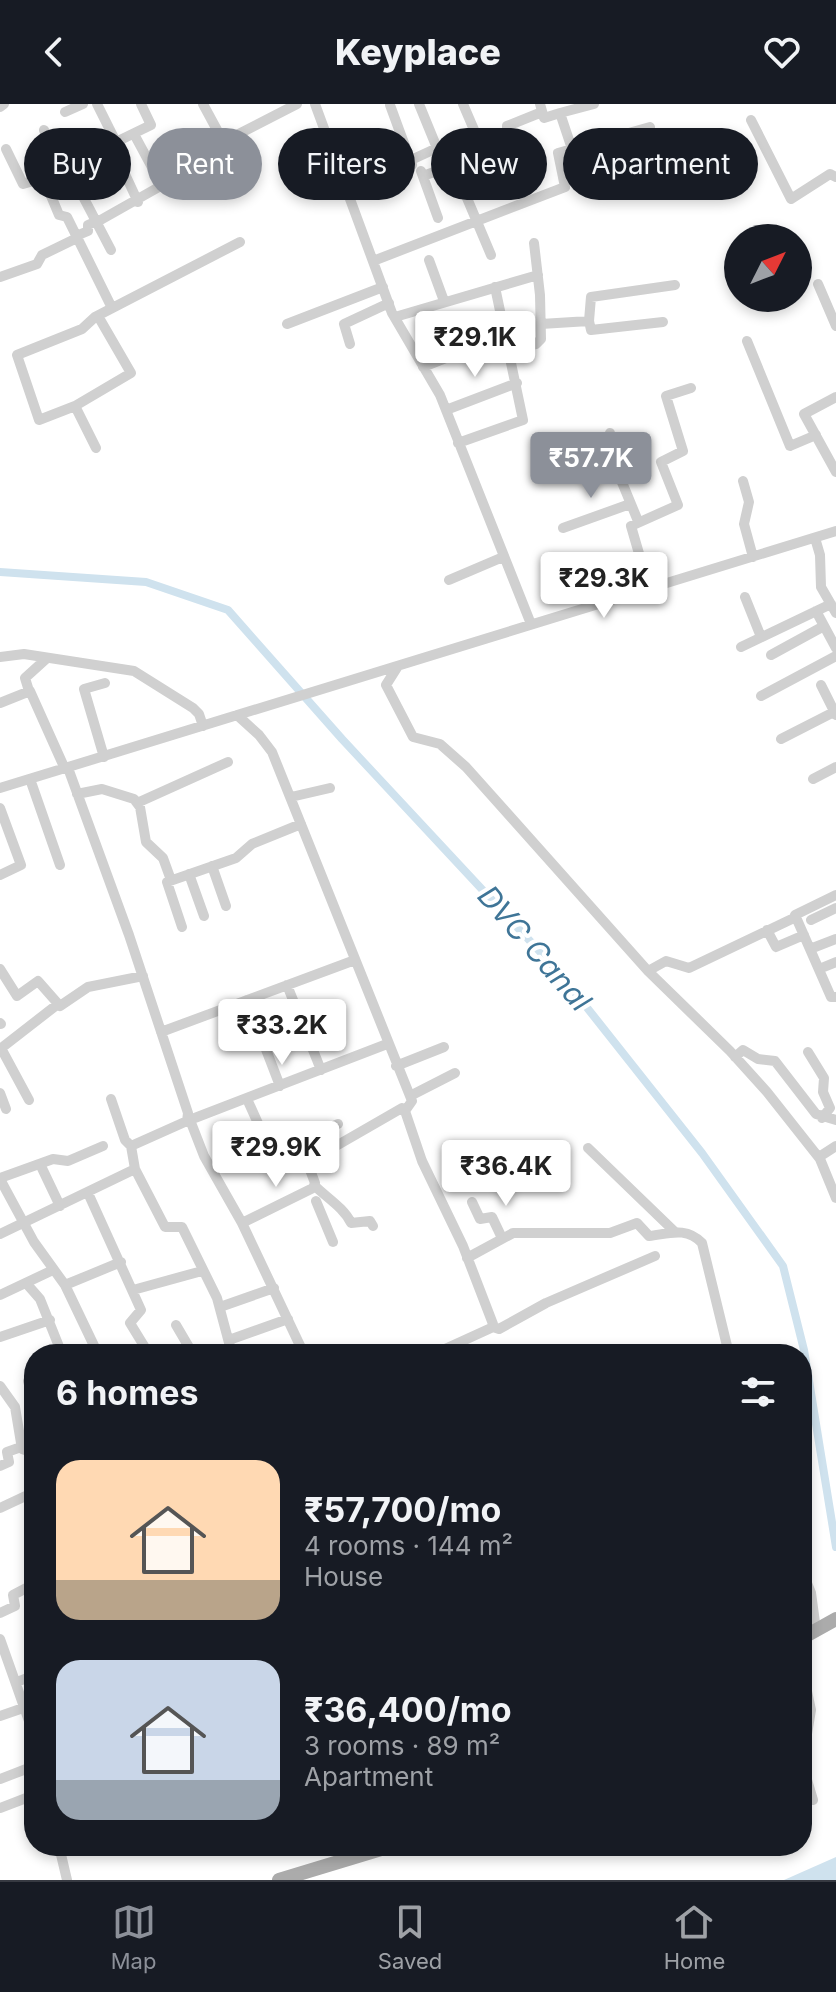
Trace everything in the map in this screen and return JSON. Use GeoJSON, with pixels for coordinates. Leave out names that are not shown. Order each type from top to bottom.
{"type":"FeatureCollection","features":[{"type":"Feature","properties":{"kind":"main road"},"geometry":{"type":"LineString","coordinates":[[812,1632],[836,1619]]}},
{"type":"Feature","properties":{"kind":"main road"},"geometry":{"type":"LineString","coordinates":[[279,1880],[358,1856]]}},
{"type":"Feature","properties":{"kind":"street"},"geometry":{"type":"LineString","coordinates":[[65,112],[83,104]]}},
{"type":"Feature","properties":{"kind":"street"},"geometry":{"type":"LineString","coordinates":[[97,104],[115,142],[151,124],[141,104]]}},
{"type":"Feature","properties":{"kind":"street"},"geometry":{"type":"LineString","coordinates":[[216,128],[206,109],[220,104]]}},
{"type":"Feature","properties":{"kind":"street"},"geometry":{"type":"LineString","coordinates":[[250,128],[297,104]]}},
{"type":"Feature","properties":{"kind":"street"},"geometry":{"type":"LineString","coordinates":[[315,104],[324,128]]}},
{"type":"Feature","properties":{"kind":"street"},"geometry":{"type":"LineString","coordinates":[[415,160],[437,148],[419,104]]}},
{"type":"Feature","properties":{"kind":"street"},"geometry":{"type":"LineString","coordinates":[[463,104],[481,146],[507,137],[507,126],[541,108],[545,118],[594,104]]}},
{"type":"Feature","properties":{"kind":"street"},"geometry":{"type":"LineString","coordinates":[[390,105],[399,128]]}},
{"type":"Feature","properties":{"kind":"street"},"geometry":{"type":"LineString","coordinates":[[560,113],[565,128]]}},
{"type":"Feature","properties":{"kind":"street"},"geometry":{"type":"LineString","coordinates":[[751,120],[791,199],[830,174],[836,177]]}},
{"type":"Feature","properties":{"kind":"street"},"geometry":{"type":"LineString","coordinates":[[134,134],[147,158]]}},
{"type":"Feature","properties":{"kind":"street"},"geometry":{"type":"LineString","coordinates":[[6,149],[24,184]]}},
{"type":"Feature","properties":{"kind":"street"},"geometry":{"type":"LineString","coordinates":[[563,152],[558,153],[563,177]]}},
{"type":"Feature","properties":{"kind":"street"},"geometry":{"type":"LineString","coordinates":[[415,163],[438,218]]}},
{"type":"Feature","properties":{"kind":"street"},"geometry":{"type":"LineString","coordinates":[[423,176],[453,165],[491,255]]}},
{"type":"Feature","properties":{"kind":"street"},"geometry":{"type":"LineString","coordinates":[[131,187],[138,202]]}},
{"type":"Feature","properties":{"kind":"street"},"geometry":{"type":"LineString","coordinates":[[373,261],[563,188]]}},
{"type":"Feature","properties":{"kind":"street"},"geometry":{"type":"LineString","coordinates":[[0,277],[37,264],[41,256],[89,230],[88,225],[147,196]]}},
{"type":"Feature","properties":{"kind":"street"},"geometry":{"type":"LineString","coordinates":[[53,200],[59,215],[67,217],[112,308]]}},
{"type":"Feature","properties":{"kind":"street"},"geometry":{"type":"LineString","coordinates":[[85,200],[111,250]]}},
{"type":"Feature","properties":{"kind":"street"},"geometry":{"type":"LineString","coordinates":[[350,200],[395,317],[446,410],[531,624]]}},
{"type":"Feature","properties":{"kind":"street"},"geometry":{"type":"LineString","coordinates":[[98,316],[131,373],[75,406],[38,420],[17,355],[82,329],[98,316],[112,308],[240,242]]}},
{"type":"Feature","properties":{"kind":"street"},"geometry":{"type":"LineString","coordinates":[[510,349],[540,342],[534,243]]}},
{"type":"Feature","properties":{"kind":"street"},"geometry":{"type":"LineString","coordinates":[[429,260],[444,301]]}},
{"type":"Feature","properties":{"kind":"street"},"geometry":{"type":"LineString","coordinates":[[395,317],[538,275]]}},
{"type":"Feature","properties":{"kind":"street"},"geometry":{"type":"LineString","coordinates":[[818,284],[836,326]]}},
{"type":"Feature","properties":{"kind":"street"},"geometry":{"type":"LineString","coordinates":[[663,322],[591,330],[590,297],[675,285]]}},
{"type":"Feature","properties":{"kind":"street"},"geometry":{"type":"LineString","coordinates":[[287,324],[383,287]]}},
{"type":"Feature","properties":{"kind":"street"},"geometry":{"type":"LineString","coordinates":[[458,443],[521,422],[524,417],[495,287]]}},
{"type":"Feature","properties":{"kind":"street"},"geometry":{"type":"LineString","coordinates":[[353,297],[362,316]]}},
{"type":"Feature","properties":{"kind":"street"},"geometry":{"type":"LineString","coordinates":[[350,344],[343,325],[389,303]]}},
{"type":"Feature","properties":{"kind":"street"},"geometry":{"type":"LineString","coordinates":[[541,324],[589,321]]}},
{"type":"Feature","properties":{"kind":"street"},"geometry":{"type":"LineString","coordinates":[[423,367],[506,334]]}},
{"type":"Feature","properties":{"kind":"street"},"geometry":{"type":"LineString","coordinates":[[747,341],[790,446],[816,435]]}},
{"type":"Feature","properties":{"kind":"street"},"geometry":{"type":"LineString","coordinates":[[446,410],[517,383]]}},
{"type":"Feature","properties":{"kind":"street"},"geometry":{"type":"LineString","coordinates":[[649,588],[631,526],[678,505],[661,462],[683,451],[666,396],[691,388]]}},
{"type":"Feature","properties":{"kind":"street"},"geometry":{"type":"LineString","coordinates":[[836,397],[804,414],[836,472]]}},
{"type":"Feature","properties":{"kind":"street"},"geometry":{"type":"LineString","coordinates":[[75,406],[96,448]]}},
{"type":"Feature","properties":{"kind":"street"},"geometry":{"type":"LineString","coordinates":[[610,433],[619,475],[638,521]]}},
{"type":"Feature","properties":{"kind":"street"},"geometry":{"type":"LineString","coordinates":[[743,481],[749,502],[744,524],[753,557]]}},
{"type":"Feature","properties":{"kind":"street"},"geometry":{"type":"LineString","coordinates":[[563,528],[630,504]]}},
{"type":"Feature","properties":{"kind":"street"},"geometry":{"type":"LineString","coordinates":[[0,788],[836,531]]}},
{"type":"Feature","properties":{"kind":"street"},"geometry":{"type":"LineString","coordinates":[[741,647],[816,611],[834,609],[820,583],[820,555],[815,538]]}},
{"type":"Feature","properties":{"kind":"street"},"geometry":{"type":"LineString","coordinates":[[449,580],[503,557]]}},
{"type":"Feature","properties":{"kind":"street"},"geometry":{"type":"LineString","coordinates":[[745,597],[761,637]]}},
{"type":"Feature","properties":{"kind":"street"},"geometry":{"type":"LineString","coordinates":[[816,611],[836,648]]}},
{"type":"Feature","properties":{"kind":"street"},"geometry":{"type":"LineString","coordinates":[[771,655],[824,626]]}},
{"type":"Feature","properties":{"kind":"street"},"geometry":{"type":"LineString","coordinates":[[0,657],[24,654],[139,673],[193,708],[203,726]]}},
{"type":"Feature","properties":{"kind":"street"},"geometry":{"type":"LineString","coordinates":[[761,696],[836,656]]}},
{"type":"Feature","properties":{"kind":"street"},"geometry":{"type":"LineString","coordinates":[[46,659],[25,678],[29,691],[77,794],[143,976],[189,1120],[204,1156],[242,1223],[299,1344]]}},
{"type":"Feature","properties":{"kind":"street"},"geometry":{"type":"LineString","coordinates":[[399,664],[386,685],[413,737],[440,744],[466,767],[648,971],[735,1057],[819,1157],[836,1198]]}},
{"type":"Feature","properties":{"kind":"street"},"geometry":{"type":"LineString","coordinates":[[104,757],[84,689],[105,683]]}},
{"type":"Feature","properties":{"kind":"street"},"geometry":{"type":"LineString","coordinates":[[781,739],[835,712],[821,685]]}},
{"type":"Feature","properties":{"kind":"street"},"geometry":{"type":"LineString","coordinates":[[0,703],[29,691]]}},
{"type":"Feature","properties":{"kind":"street"},"geometry":{"type":"LineString","coordinates":[[241,714],[266,742],[291,797],[410,1096],[412,1102],[406,1109]]}},
{"type":"Feature","properties":{"kind":"street"},"geometry":{"type":"LineString","coordinates":[[137,803],[228,762]]}},
{"type":"Feature","properties":{"kind":"street"},"geometry":{"type":"LineString","coordinates":[[813,779],[836,767]]}},
{"type":"Feature","properties":{"kind":"street"},"geometry":{"type":"LineString","coordinates":[[30,779],[60,865]]}},
{"type":"Feature","properties":{"kind":"street"},"geometry":{"type":"LineString","coordinates":[[291,797],[330,788]]}},
{"type":"Feature","properties":{"kind":"street"},"geometry":{"type":"LineString","coordinates":[[77,794],[102,789],[130,797],[137,803],[146,842],[163,858],[171,880]]}},
{"type":"Feature","properties":{"kind":"street"},"geometry":{"type":"LineString","coordinates":[[0,808],[5,839],[21,866],[0,875]]}},
{"type":"Feature","properties":{"kind":"street"},"geometry":{"type":"LineString","coordinates":[[182,927],[166,883],[236,858],[252,844],[301,824]]}},
{"type":"Feature","properties":{"kind":"street"},"geometry":{"type":"LineString","coordinates":[[212,866],[226,906]]}},
{"type":"Feature","properties":{"kind":"street"},"geometry":{"type":"LineString","coordinates":[[189,874],[204,916]]}},
{"type":"Feature","properties":{"kind":"street"},"geometry":{"type":"LineString","coordinates":[[836,895],[796,913],[819,969],[831,980],[831,997],[836,997]]}},
{"type":"Feature","properties":{"kind":"street"},"geometry":{"type":"LineString","coordinates":[[811,920],[836,908]]}},
{"type":"Feature","properties":{"kind":"street"},"geometry":{"type":"LineString","coordinates":[[648,971],[666,961],[687,968],[796,917]]}},
{"type":"Feature","properties":{"kind":"street"},"geometry":{"type":"LineString","coordinates":[[767,930],[776,947],[804,935]]}},
{"type":"Feature","properties":{"kind":"street"},"geometry":{"type":"LineString","coordinates":[[810,949],[836,939]]}},
{"type":"Feature","properties":{"kind":"street"},"geometry":{"type":"LineString","coordinates":[[161,1032],[355,960]]}},
{"type":"Feature","properties":{"kind":"street"},"geometry":{"type":"LineString","coordinates":[[819,969],[836,962]]}},
{"type":"Feature","properties":{"kind":"street"},"geometry":{"type":"LineString","coordinates":[[0,969],[16,995],[38,981],[58,1004]]}},
{"type":"Feature","properties":{"kind":"street"},"geometry":{"type":"LineString","coordinates":[[29,1100],[0,1048],[58,1004],[60,1006],[88,987],[143,976]]}},
{"type":"Feature","properties":{"kind":"street"},"geometry":{"type":"LineString","coordinates":[[287,985],[321,1070]]}},
{"type":"Feature","properties":{"kind":"street"},"geometry":{"type":"LineString","coordinates":[[247,1000],[280,1086]]}},
{"type":"Feature","properties":{"kind":"street"},"geometry":{"type":"LineString","coordinates":[[131,1146],[189,1120],[387,1044]]}},
{"type":"Feature","properties":{"kind":"street"},"geometry":{"type":"LineString","coordinates":[[396,1066],[444,1047]]}},
{"type":"Feature","properties":{"kind":"street"},"geometry":{"type":"LineString","coordinates":[[735,1057],[743,1050],[758,1059],[774,1060],[822,1118],[836,1120]]}},
{"type":"Feature","properties":{"kind":"street"},"geometry":{"type":"LineString","coordinates":[[808,1052],[825,1080],[823,1092],[830,1108],[822,1118]]}},
{"type":"Feature","properties":{"kind":"street"},"geometry":{"type":"LineString","coordinates":[[410,1096],[455,1073]]}},
{"type":"Feature","properties":{"kind":"street"},"geometry":{"type":"LineString","coordinates":[[0,1093],[6,1109]]}},
{"type":"Feature","properties":{"kind":"street"},"geometry":{"type":"LineString","coordinates":[[111,1099],[125,1140],[131,1146],[135,1169],[165,1227],[182,1227],[220,1307],[227,1344]]}},
{"type":"Feature","properties":{"kind":"street"},"geometry":{"type":"LineString","coordinates":[[247,1099],[274,1161],[315,1147],[313,1135],[338,1124]]}},
{"type":"Feature","properties":{"kind":"street"},"geometry":{"type":"LineString","coordinates":[[336,1146],[402,1108],[406,1109]]}},
{"type":"Feature","properties":{"kind":"street"},"geometry":{"type":"LineString","coordinates":[[406,1109],[422,1161],[467,1258],[493,1327]]}},
{"type":"Feature","properties":{"kind":"street"},"geometry":{"type":"LineString","coordinates":[[93,1344],[65,1285],[24,1223],[0,1179],[57,1159],[68,1161],[103,1146]]}},
{"type":"Feature","properties":{"kind":"street"},"geometry":{"type":"LineString","coordinates":[[819,1157],[836,1146]]}},
{"type":"Feature","properties":{"kind":"street"},"geometry":{"type":"LineString","coordinates":[[588,1148],[674,1231]]}},
{"type":"Feature","properties":{"kind":"street"},"geometry":{"type":"LineString","coordinates":[[303,1151],[315,1186],[345,1212],[351,1223],[370,1221],[373,1226]]}},
{"type":"Feature","properties":{"kind":"street"},"geometry":{"type":"LineString","coordinates":[[40,1164],[60,1206]]}},
{"type":"Feature","properties":{"kind":"street"},"geometry":{"type":"LineString","coordinates":[[0,1234],[135,1169]]}},
{"type":"Feature","properties":{"kind":"street"},"geometry":{"type":"LineString","coordinates":[[242,1223],[315,1186]]}},
{"type":"Feature","properties":{"kind":"street"},"geometry":{"type":"LineString","coordinates":[[88,1193],[141,1310],[130,1323],[143,1344]]}},
{"type":"Feature","properties":{"kind":"street"},"geometry":{"type":"LineString","coordinates":[[316,1201],[333,1242]]}},
{"type":"Feature","properties":{"kind":"street"},"geometry":{"type":"LineString","coordinates":[[472,1202],[479,1218],[491,1216],[502,1238]]}},
{"type":"Feature","properties":{"kind":"street"},"geometry":{"type":"LineString","coordinates":[[467,1258],[502,1238],[531,1232],[610,1233],[637,1223],[649,1236],[674,1231],[689,1234],[702,1243],[727,1344]]}},
{"type":"Feature","properties":{"kind":"street"},"geometry":{"type":"LineString","coordinates":[[456,1344],[493,1327],[499,1329],[546,1303],[655,1256]]}},
{"type":"Feature","properties":{"kind":"street"},"geometry":{"type":"LineString","coordinates":[[65,1285],[121,1262]]}},
{"type":"Feature","properties":{"kind":"street"},"geometry":{"type":"LineString","coordinates":[[0,1295],[53,1270]]}},
{"type":"Feature","properties":{"kind":"street"},"geometry":{"type":"LineString","coordinates":[[133,1290],[202,1271]]}},
{"type":"Feature","properties":{"kind":"street"},"geometry":{"type":"LineString","coordinates":[[26,1283],[36,1292],[58,1344]]}},
{"type":"Feature","properties":{"kind":"street"},"geometry":{"type":"LineString","coordinates":[[220,1307],[274,1288]]}},
{"type":"Feature","properties":{"kind":"street"},"geometry":{"type":"LineString","coordinates":[[238,1344],[288,1319]]}},
{"type":"Feature","properties":{"kind":"street"},"geometry":{"type":"LineString","coordinates":[[0,1337],[50,1320]]}},
{"type":"Feature","properties":{"kind":"street"},"geometry":{"type":"LineString","coordinates":[[176,1325],[187,1344]]}},
{"type":"Feature","properties":{"kind":"street"},"geometry":{"type":"LineString","coordinates":[[0,1386],[15,1407],[24,1435]]}},
{"type":"Feature","properties":{"kind":"street"},"geometry":{"type":"LineString","coordinates":[[0,1466],[9,1462],[7,1452],[24,1450]]}},
{"type":"Feature","properties":{"kind":"street"},"geometry":{"type":"LineString","coordinates":[[0,1508],[24,1498]]}},
{"type":"Feature","properties":{"kind":"street"},"geometry":{"type":"LineString","coordinates":[[0,1613],[15,1606],[13,1595],[24,1589]]}},
{"type":"Feature","properties":{"kind":"street"},"geometry":{"type":"LineString","coordinates":[[812,1598],[818,1629]]}},
{"type":"Feature","properties":{"kind":"street"},"geometry":{"type":"LineString","coordinates":[[0,1639],[24,1701]]}},
{"type":"Feature","properties":{"kind":"street"},"geometry":{"type":"LineString","coordinates":[[17,1682],[24,1679]]}},
{"type":"Feature","properties":{"kind":"street"},"geometry":{"type":"LineString","coordinates":[[0,1716],[24,1708]]}},
{"type":"Feature","properties":{"kind":"street"},"geometry":{"type":"LineString","coordinates":[[0,1779],[24,1770]]}},
{"type":"Feature","properties":{"kind":"street"},"geometry":{"type":"LineString","coordinates":[[0,1808],[24,1799]]}},
{"type":"Feature","properties":{"kind":"street"},"geometry":{"type":"LineString","coordinates":[[61,1856],[67,1880]]}},
{"type":"Feature","properties":{"kind":"water"},"geometry":{"type":"Polygon","coordinates":[[[836,1857],[836,1880],[784,1880],[836,1857]]]}},
{"type":"Feature","properties":{"kind":"waterway","name":"DVC Canal"},"geometry":{"type":"LineString","coordinates":[[0,572],[146,582],[228,610],[342,739],[558,971],[702,1153],[783,1266],[802,1344]]}},
{"type":"Feature","properties":{"kind":"waterway","name":"DVC Canal"},"geometry":{"type":"LineString","coordinates":[[812,1399],[836,1547]]}}]}
